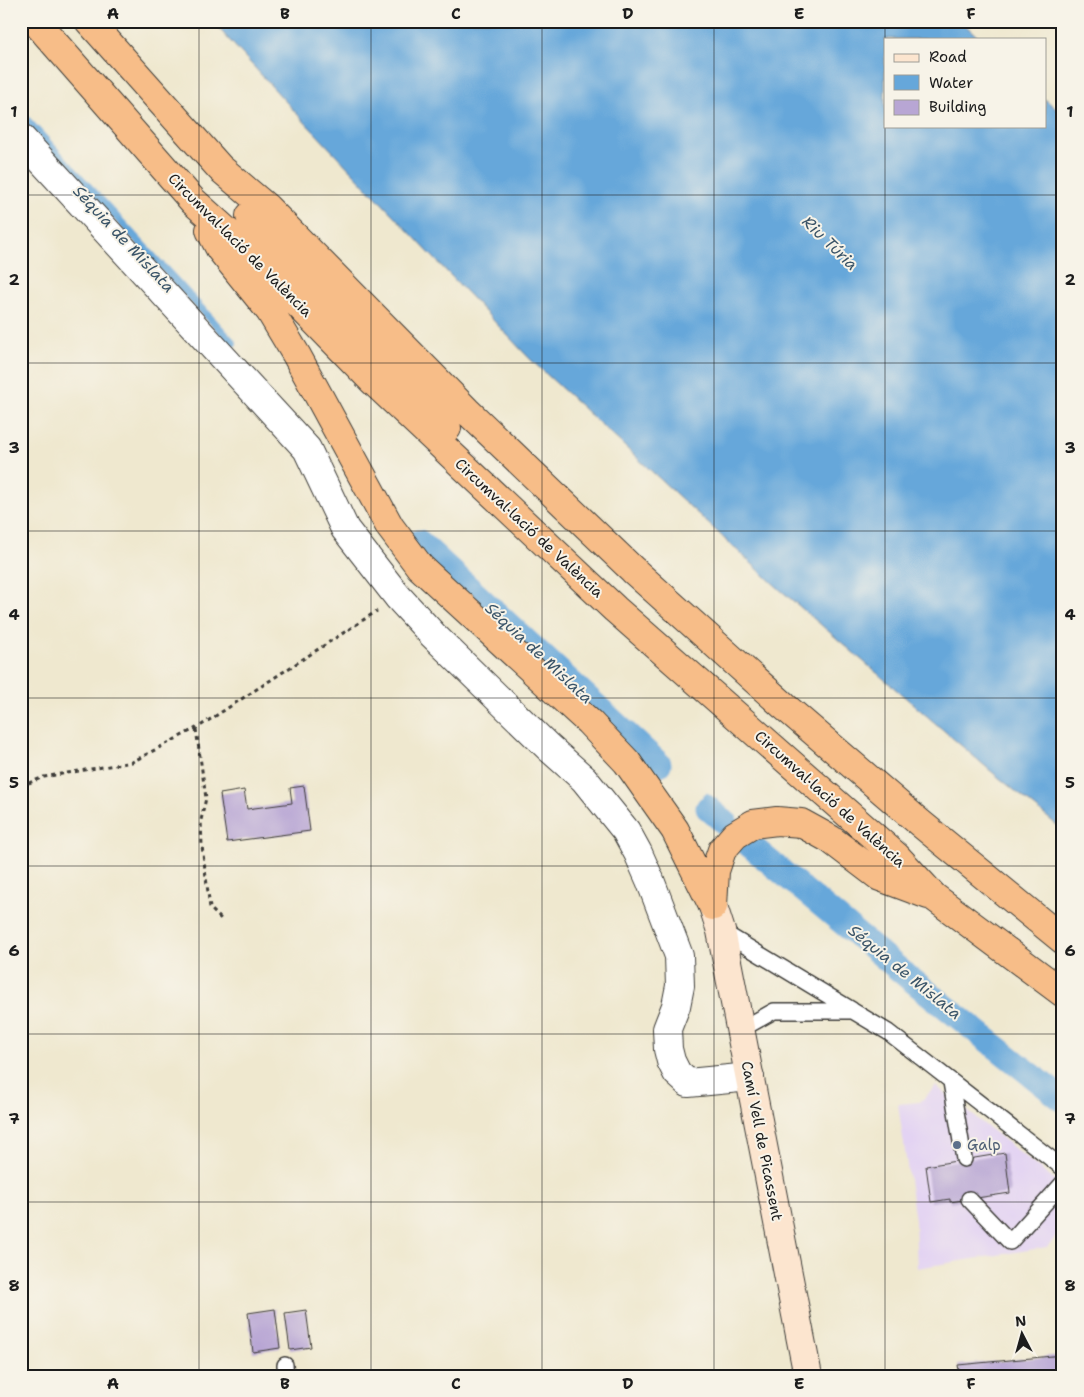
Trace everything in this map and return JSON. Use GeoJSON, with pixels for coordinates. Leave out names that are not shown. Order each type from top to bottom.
{"type":"FeatureCollection","features":[{"type":"Feature","properties":{"kind":"highway","name":"Circumval·lació de València"},"geometry":{"type":"LineString","coordinates":[[35,21],[193,201],[233,237],[372,380],[615,608],[896,856],[934,897],[1063,993]]}},
{"type":"Feature","properties":{"kind":"highway"},"geometry":{"type":"LineString","coordinates":[[88,21],[220,168],[268,208],[467,411],[632,570],[920,824],[1063,940]]}},
{"type":"Feature","properties":{"kind":"highway"},"geometry":{"type":"LineString","coordinates":[[220,168],[252,218],[484,467],[587,566],[615,608]]}},
{"type":"Feature","properties":{"kind":"highway"},"geometry":{"type":"LineString","coordinates":[[193,201],[220,249],[270,311],[298,356],[390,527],[420,567],[589,722],[627,762],[674,830],[717,918]]}},
{"type":"Feature","properties":{"kind":"highway"},"geometry":{"type":"LineString","coordinates":[[717,918],[715,871],[722,850],[735,835],[753,824],[777,821],[801,824],[830,839],[880,877],[934,897]]}},
{"type":"Feature","properties":{"kind":"street"},"geometry":{"type":"LineString","coordinates":[[21,138],[307,449],[345,529],[398,597],[548,747],[584,779],[626,831],[650,880],[679,956],[680,986],[676,1006],[667,1029],[668,1049],[677,1073],[688,1083],[750,1077]]}},
{"type":"Feature","properties":{"kind":"street","name":"Camí Vell de Picassent"},"geometry":{"type":"LineString","coordinates":[[717,918],[808,1376]]}},
{"type":"Feature","properties":{"kind":"lane"},"geometry":{"type":"LineString","coordinates":[[717,918],[853,1011],[888,1032],[1063,1168]]}},
{"type":"Feature","properties":{"kind":"lane"},"geometry":{"type":"LineString","coordinates":[[740,1030],[774,1012],[853,1011]]}},
{"type":"Feature","properties":{"kind":"lane"},"geometry":{"type":"LineString","coordinates":[[951,1082],[964,1159]]}},
{"type":"Feature","properties":{"kind":"lane"},"geometry":{"type":"LineString","coordinates":[[969,1199],[1010,1242],[1063,1183]]}},
{"type":"Feature","properties":{"kind":"path"},"geometry":{"type":"LineString","coordinates":[[21,786],[44,777],[132,762],[196,729],[398,597]]}},
{"type":"Feature","properties":{"kind":"path"},"geometry":{"type":"LineString","coordinates":[[196,729],[206,798],[201,820],[202,846],[210,908],[223,921]]}},
{"type":"Feature","properties":{"kind":"path"},"geometry":{"type":"LineString","coordinates":[[21,810],[24,817]]}},
{"type":"Feature","properties":{"kind":"shaded area","name":"Galp"},"geometry":{"type":"Polygon","coordinates":[[[936,1086],[1063,1187],[1063,1229],[1047,1247],[917,1268],[915,1220],[898,1104],[920,1102],[936,1086]]]}},
{"type":"Feature","properties":{"kind":"water","name":"Riu Túria"},"geometry":{"type":"Polygon","coordinates":[[[212,21],[961,21],[979,38],[884,38],[884,128],[1046,128],[1046,100],[1063,115],[1063,830],[992,772],[777,587],[530,359],[298,115],[212,21]]]}},
{"type":"Feature","properties":{"kind":"building"},"geometry":{"type":"Polygon","coordinates":[[[304,786],[310,831],[227,842],[220,794],[244,790],[247,809],[292,803],[290,788],[304,786]]]}},
{"type":"Feature","properties":{"kind":"building"},"geometry":{"type":"Polygon","coordinates":[[[1005,1153],[1010,1193],[950,1202],[950,1199],[931,1202],[926,1166],[1005,1153]]]}},
{"type":"Feature","properties":{"kind":"building"},"geometry":{"type":"Polygon","coordinates":[[[275,1309],[280,1348],[253,1352],[248,1313],[275,1309]]]}},
{"type":"Feature","properties":{"kind":"building"},"geometry":{"type":"Polygon","coordinates":[[[306,1310],[311,1347],[290,1350],[285,1313],[306,1310]]]}},
{"type":"Feature","properties":{"kind":"building"},"geometry":{"type":"Polygon","coordinates":[[[1063,1355],[1063,1376],[960,1376],[958,1365],[1063,1355]]]}},
{"type":"Feature","properties":{"kind":"waterway"},"geometry":{"type":"LineString","coordinates":[[21,114],[233,343]]}},
{"type":"Feature","properties":{"kind":"waterway"},"geometry":{"type":"LineString","coordinates":[[425,536],[664,758]]}},
{"type":"Feature","properties":{"kind":"waterway","name":"Séquia de Mislata"},"geometry":{"type":"LineString","coordinates":[[419,542],[659,764]]}},
{"type":"Feature","properties":{"kind":"waterway"},"geometry":{"type":"LineString","coordinates":[[707,797],[733,818]]}},
{"type":"Feature","properties":{"kind":"waterway","name":"Séquia de Mislata"},"geometry":{"type":"LineString","coordinates":[[708,808],[725,823]]}},
{"type":"Feature","properties":{"kind":"waterway"},"geometry":{"type":"LineString","coordinates":[[757,840],[915,972],[1063,1090]]}},
{"type":"Feature","properties":{"kind":"waterway","name":"Séquia de Mislata"},"geometry":{"type":"LineString","coordinates":[[748,844],[908,977],[1063,1100]]}},
{"type":"Feature","properties":{"kind":"place","name":"Galp"},"geometry":{"type":"Point","coordinates":[957,1145]}}]}
